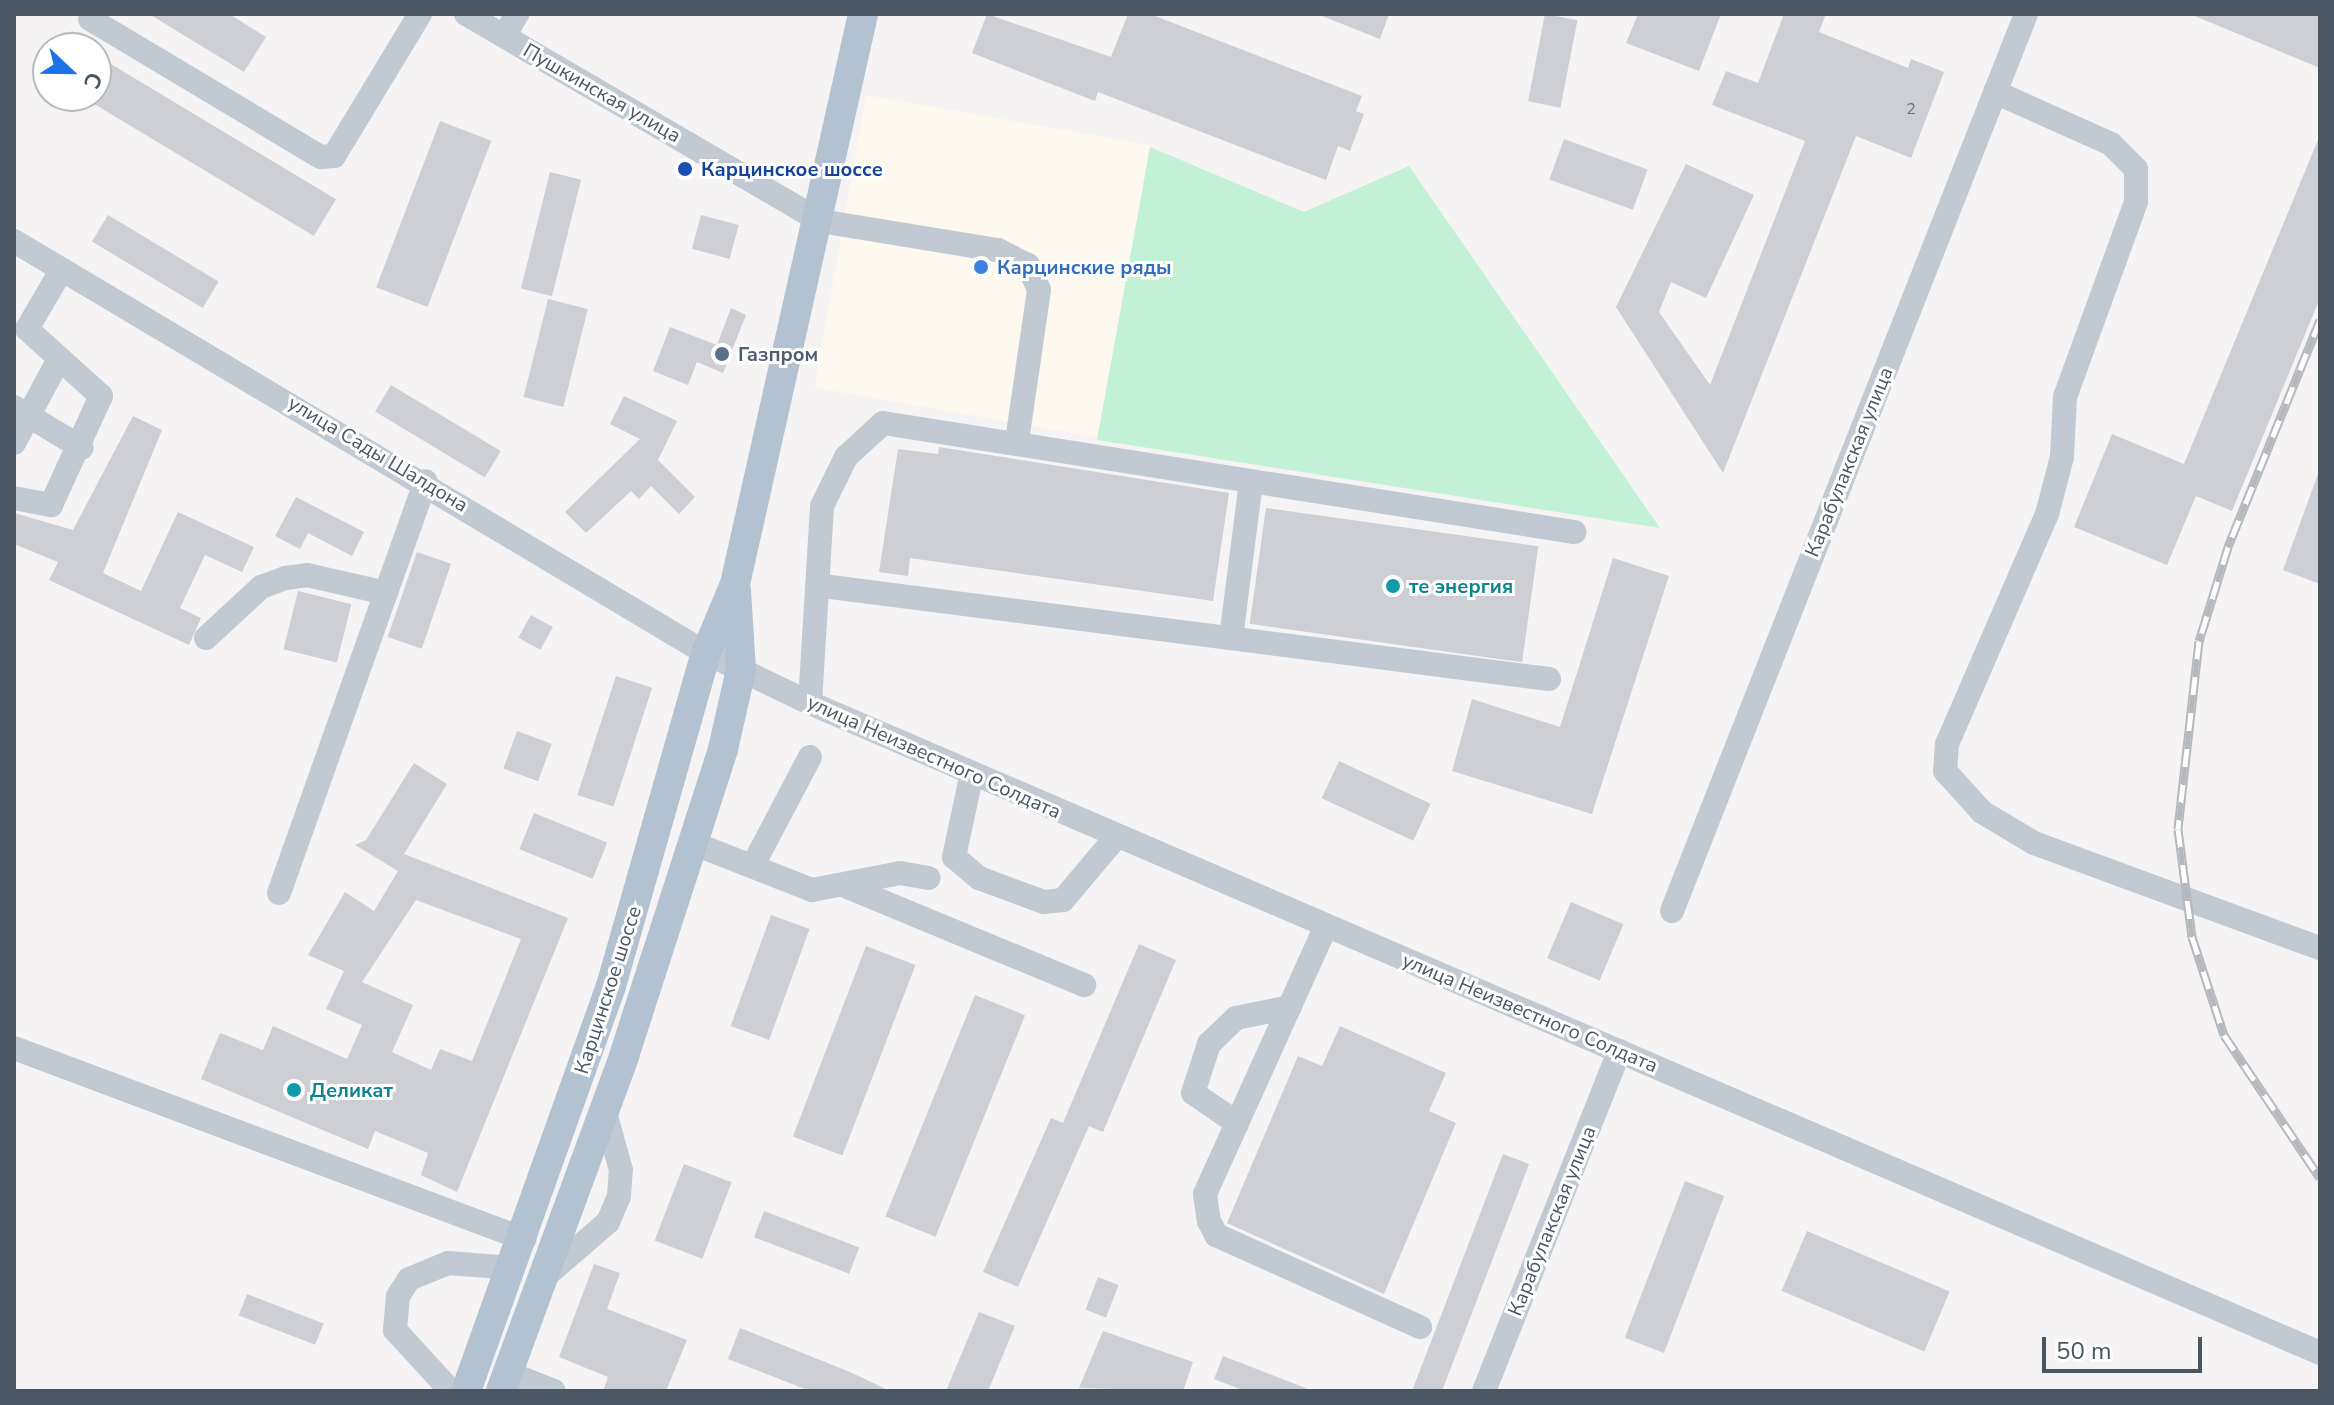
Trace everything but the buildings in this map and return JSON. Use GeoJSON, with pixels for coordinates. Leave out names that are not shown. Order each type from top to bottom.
{"type":"FeatureCollection","features":[{"type":"Feature","properties":{"kind":"main road","name":"Карцинское шоссе"},"geometry":{"type":"LineString","coordinates":[[466,1391],[524,1239],[648,868],[706,653],[735,584],[820,221],[863,14]]}},
{"type":"Feature","properties":{"kind":"main road","name":"Карцинское шоссе"},"geometry":{"type":"LineString","coordinates":[[505,1382],[604,1109],[695,844],[741,670],[735,584]]}},
{"type":"Feature","properties":{"kind":"street"},"geometry":{"type":"LineString","coordinates":[[90,19],[321,157],[334,156],[420,14]]}},
{"type":"Feature","properties":{"kind":"street","name":"Пушкинская улица"},"geometry":{"type":"LineString","coordinates":[[466,14],[820,221]]}},
{"type":"Feature","properties":{"kind":"street"},"geometry":{"type":"LineString","coordinates":[[504,36],[517,14]]}},
{"type":"Feature","properties":{"kind":"street","name":"Карабулакская улица"},"geometry":{"type":"LineString","coordinates":[[1672,911],[2026,14]]}},
{"type":"Feature","properties":{"kind":"street"},"geometry":{"type":"LineString","coordinates":[[1995,92],[2111,144],[2136,169],[2136,202],[2065,397],[2062,457],[2047,514],[1947,744],[1945,771],[1982,812],[2034,843],[2320,948]]}},
{"type":"Feature","properties":{"kind":"street"},"geometry":{"type":"LineString","coordinates":[[820,221],[998,250],[1028,265],[1039,290],[1017,441]]}},
{"type":"Feature","properties":{"kind":"street","name":"улица Сады Шалдона"},"geometry":{"type":"LineString","coordinates":[[14,241],[426,481],[706,653],[741,670]]}},
{"type":"Feature","properties":{"kind":"street"},"geometry":{"type":"LineString","coordinates":[[14,498],[51,505],[82,448],[101,396],[21,330],[62,269]]}},
{"type":"Feature","properties":{"kind":"street"},"geometry":{"type":"LineString","coordinates":[[14,443],[22,412],[58,361]]}},
{"type":"Feature","properties":{"kind":"street"},"geometry":{"type":"LineString","coordinates":[[22,412],[82,448]]}},
{"type":"Feature","properties":{"kind":"street"},"geometry":{"type":"LineString","coordinates":[[810,703],[823,586],[822,506],[846,457],[883,423],[1017,441],[1574,532]]}},
{"type":"Feature","properties":{"kind":"street"},"geometry":{"type":"LineString","coordinates":[[279,893],[426,481]]}},
{"type":"Feature","properties":{"kind":"street"},"geometry":{"type":"LineString","coordinates":[[1231,638],[1251,481]]}},
{"type":"Feature","properties":{"kind":"street"},"geometry":{"type":"LineString","coordinates":[[206,638],[261,587],[286,578],[307,575],[386,593]]}},
{"type":"Feature","properties":{"kind":"street"},"geometry":{"type":"LineString","coordinates":[[823,586],[1549,679]]}},
{"type":"Feature","properties":{"kind":"street","name":"улица Неизвестного Солдата"},"geometry":{"type":"LineString","coordinates":[[741,670],[1117,836],[2320,1353]]}},
{"type":"Feature","properties":{"kind":"street"},"geometry":{"type":"LineString","coordinates":[[753,865],[810,757]]}},
{"type":"Feature","properties":{"kind":"street"},"geometry":{"type":"LineString","coordinates":[[972,773],[954,857],[979,878],[1044,902],[1063,900],[1117,836]]}},
{"type":"Feature","properties":{"kind":"street"},"geometry":{"type":"LineString","coordinates":[[695,844],[812,890],[900,873],[929,878]]}},
{"type":"Feature","properties":{"kind":"street"},"geometry":{"type":"LineString","coordinates":[[845,886],[1084,985]]}},
{"type":"Feature","properties":{"kind":"street"},"geometry":{"type":"LineString","coordinates":[[1326,926],[1205,1194],[1216,1235],[1420,1327]]}},
{"type":"Feature","properties":{"kind":"street"},"geometry":{"type":"LineString","coordinates":[[1237,1123],[1193,1093],[1209,1044],[1236,1018],[1290,1007]]}},
{"type":"Feature","properties":{"kind":"street"},"geometry":{"type":"LineString","coordinates":[[14,1048],[524,1239]]}},
{"type":"Feature","properties":{"kind":"street","name":"Карабулакская улица"},"geometry":{"type":"LineString","coordinates":[[1484,1391],[1619,1051]]}},
{"type":"Feature","properties":{"kind":"street"},"geometry":{"type":"LineString","coordinates":[[542,1279],[608,1222],[619,1196],[621,1170],[604,1109]]}},
{"type":"Feature","properties":{"kind":"street"},"geometry":{"type":"LineString","coordinates":[[451,1391],[395,1330],[398,1296],[409,1279],[448,1263],[513,1268]]}},
{"type":"Feature","properties":{"kind":"street"},"geometry":{"type":"LineString","coordinates":[[505,1382],[544,1389]]}},
{"type":"Feature","properties":{"kind":"shaded area","name":"Карцинские ряды"},"geometry":{"type":"Polygon","coordinates":[[[866,95],[1151,145],[1099,438],[814,387],[866,95]]]}},
{"type":"Feature","properties":{"kind":"green space"},"geometry":{"type":"Polygon","coordinates":[[[1150,147],[1304,212],[1409,166],[1660,528],[1097,440],[1150,147]]]}},
{"type":"Feature","properties":{"kind":"railway"},"geometry":{"type":"LineString","coordinates":[[2320,320],[2228,547],[2199,641],[2178,829],[2192,937],[2224,1035],[2320,1178]]}},
{"type":"Feature","properties":{"kind":"place","name":"Карцинское шоссе"},"geometry":{"type":"Point","coordinates":[685,169]}},
{"type":"Feature","properties":{"kind":"place","name":"Карцинские ряды"},"geometry":{"type":"Point","coordinates":[981,267]}},
{"type":"Feature","properties":{"kind":"place","name":"Газпром"},"geometry":{"type":"Point","coordinates":[722,354]}},
{"type":"Feature","properties":{"kind":"place","name":"те энергия"},"geometry":{"type":"Point","coordinates":[1393,586]}},
{"type":"Feature","properties":{"kind":"place","name":"Деликат"},"geometry":{"type":"Point","coordinates":[294,1090]}}]}
